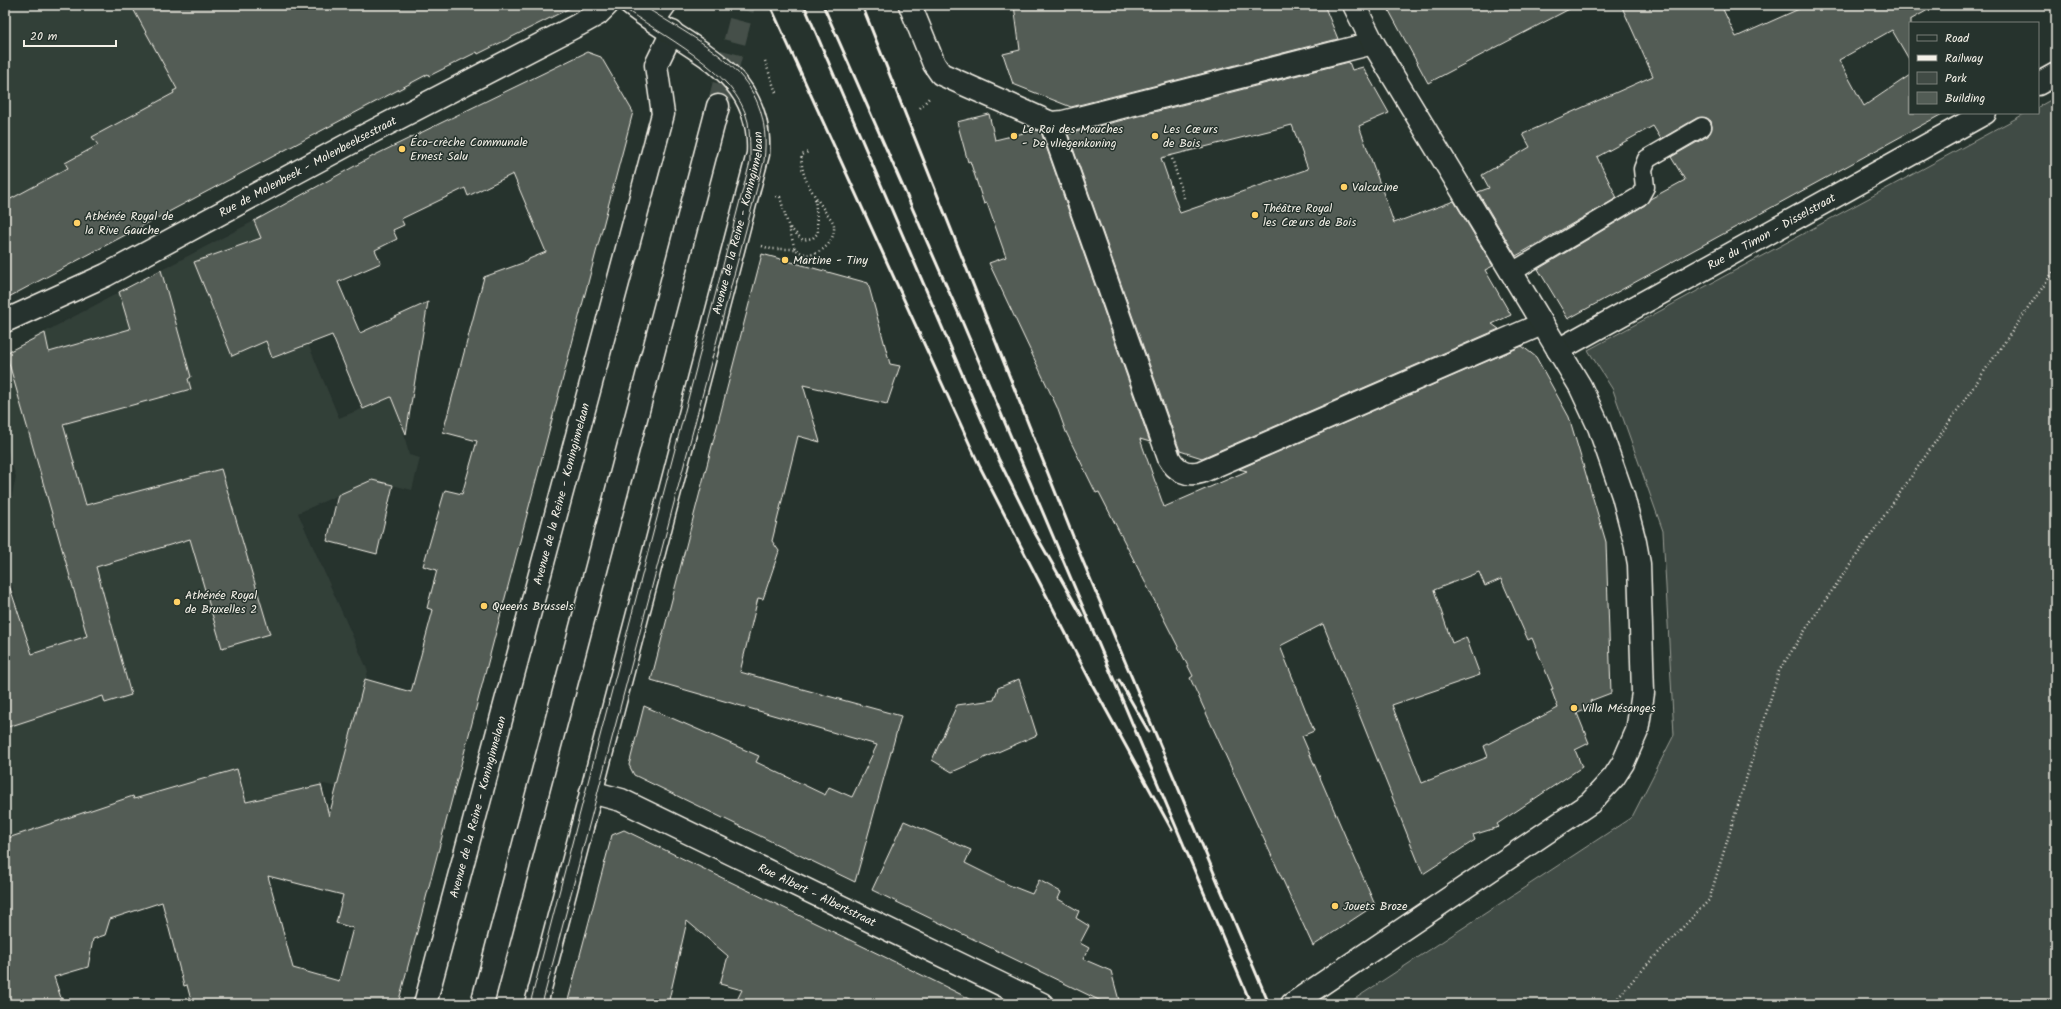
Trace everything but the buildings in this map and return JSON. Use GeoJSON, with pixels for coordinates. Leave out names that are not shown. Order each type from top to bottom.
{"type":"FeatureCollection","features":[{"type":"Feature","properties":{"kind":"street","name":"Rue de Molenbeek - Molenbeeksestraat"},"geometry":{"type":"LineString","coordinates":[[5,321],[106,275],[362,137],[578,25],[598,14],[607,5]]}},
{"type":"Feature","properties":{"kind":"street","name":"Avenue de la Reine - Koninginnelaan"},"geometry":{"type":"LineString","coordinates":[[536,1004],[756,165],[758,144],[754,115],[746,96],[727,72],[701,52],[665,20],[631,5]]}},
{"type":"Feature","properties":{"kind":"street"},"geometry":{"type":"LineString","coordinates":[[910,5],[934,64],[941,74],[1050,123],[1063,122],[1373,43]]}},
{"type":"Feature","properties":{"kind":"street"},"geometry":{"type":"LineString","coordinates":[[1292,1004],[1576,813],[1602,791],[1614,777],[1631,746],[1637,731],[1643,693],[1639,564],[1623,496],[1599,427],[1580,386],[1373,43],[1354,5]]}},
{"type":"Feature","properties":{"kind":"street","name":"Avenue de la Reine - Koninginnelaan"},"geometry":{"type":"LineString","coordinates":[[425,1004],[663,114],[656,65],[665,20]]}},
{"type":"Feature","properties":{"kind":"street"},"geometry":{"type":"LineString","coordinates":[[2039,83],[2056,74]]}},
{"type":"Feature","properties":{"kind":"street"},"geometry":{"type":"LineString","coordinates":[[482,1004],[718,106]]}},
{"type":"Feature","properties":{"kind":"street","name":"Rue du Timon - Disselstraat"},"geometry":{"type":"LineString","coordinates":[[1558,350],[1984,114]]}},
{"type":"Feature","properties":{"kind":"street"},"geometry":{"type":"LineString","coordinates":[[1050,123],[1169,458],[1173,465],[1186,474],[1201,472],[1542,324]]}},
{"type":"Feature","properties":{"kind":"street","name":"Rue Albert - Albertstraat"},"geometry":{"type":"LineString","coordinates":[[592,792],[621,800],[1042,1004]]}},
{"type":"Feature","properties":{"kind":"lane"},"geometry":{"type":"LineString","coordinates":[[1512,272],[1640,196],[1645,187],[1643,169],[1647,159],[1702,127]]}},
{"type":"Feature","properties":{"kind":"path"},"geometry":{"type":"LineString","coordinates":[[765,61],[776,93]]}},
{"type":"Feature","properties":{"kind":"path"},"geometry":{"type":"LineString","coordinates":[[761,246],[771,249],[795,249],[803,254],[812,255],[821,251],[832,237],[834,225],[803,175],[801,165],[802,155],[808,152]]}},
{"type":"Feature","properties":{"kind":"path"},"geometry":{"type":"LineString","coordinates":[[1171,155],[1184,198]]}},
{"type":"Feature","properties":{"kind":"path"},"geometry":{"type":"LineString","coordinates":[[789,227],[803,240],[813,238],[818,232],[815,196]]}},
{"type":"Feature","properties":{"kind":"path"},"geometry":{"type":"LineString","coordinates":[[780,197],[795,249]]}},
{"type":"Feature","properties":{"kind":"path"},"geometry":{"type":"LineString","coordinates":[[1613,1004],[1639,973],[1709,900],[1779,671],[1816,615],[2056,268]]}},
{"type":"Feature","properties":{"kind":"shaded area","name":"Athénée Royal de la Rive Gauche"},"geometry":{"type":"Polygon","coordinates":[[[5,5],[466,5],[487,49],[477,54],[476,52],[293,146],[5,299],[5,5]]]}},
{"type":"Feature","properties":{"kind":"shaded area","name":"Athénée Royal de Bruxelles 2"},"geometry":{"type":"Polygon","coordinates":[[[254,221],[296,315],[339,418],[391,397],[401,421],[409,455],[420,458],[412,490],[372,480],[298,513],[368,671],[337,787],[324,784],[249,801],[5,905],[5,653],[28,643],[5,562],[5,498],[12,496],[16,477],[5,441],[5,353],[254,221]]]}},
{"type":"Feature","properties":{"kind":"green space"},"geometry":{"type":"Polygon","coordinates":[[[2056,97],[2056,1004],[1347,1004],[1632,817],[1674,735],[1663,531],[1613,390],[1588,350],[2024,114],[2039,114],[2039,106],[2056,97]]]}},
{"type":"Feature","properties":{"kind":"tunnel"},"geometry":{"type":"LineString","coordinates":[[718,106],[744,5]]}},
{"type":"Feature","properties":{"kind":"tram line"},"geometry":{"type":"LineString","coordinates":[[530,1004],[750,162],[750,137],[748,122],[741,103],[729,86],[713,70],[695,56],[620,5]]}},
{"type":"Feature","properties":{"kind":"tram line"},"geometry":{"type":"LineString","coordinates":[[542,1004],[764,161],[764,130],[758,105],[747,83],[730,65],[711,49],[642,5]]}},
{"type":"Feature","properties":{"kind":"railway"},"geometry":{"type":"LineString","coordinates":[[770,5],[980,467],[1093,686],[1172,830]]}},
{"type":"Feature","properties":{"kind":"railway"},"geometry":{"type":"LineString","coordinates":[[804,5],[999,460],[1036,535],[1082,616]]}},
{"type":"Feature","properties":{"kind":"railway"},"geometry":{"type":"LineString","coordinates":[[823,5],[961,319],[1251,1004]]}},
{"type":"Feature","properties":{"kind":"railway"},"geometry":{"type":"LineString","coordinates":[[862,5],[1082,559],[1269,1004]]}},
{"type":"Feature","properties":{"kind":"railway"},"geometry":{"type":"LineString","coordinates":[[1119,680],[1149,732]]}},
{"type":"Feature","properties":{"kind":"place","name":"Le Roi des Mouches - De vliegenkoning"},"geometry":{"type":"Point","coordinates":[1014,136]}},
{"type":"Feature","properties":{"kind":"place","name":"Les Cœurs de Bois"},"geometry":{"type":"Point","coordinates":[1155,136]}},
{"type":"Feature","properties":{"kind":"place","name":"Éco-crèche Communale Ernest Salu"},"geometry":{"type":"Point","coordinates":[402,149]}},
{"type":"Feature","properties":{"kind":"place","name":"Valcucine"},"geometry":{"type":"Point","coordinates":[1344,187]}},
{"type":"Feature","properties":{"kind":"place","name":"Théâtre Royal les Cœurs de Bois"},"geometry":{"type":"Point","coordinates":[1255,215]}},
{"type":"Feature","properties":{"kind":"place","name":"Athénée Royal de la Rive Gauche"},"geometry":{"type":"Point","coordinates":[77,223]}},
{"type":"Feature","properties":{"kind":"place","name":"Martine - Tiny"},"geometry":{"type":"Point","coordinates":[785,260]}},
{"type":"Feature","properties":{"kind":"place","name":"Athénée Royal de Bruxelles 2"},"geometry":{"type":"Point","coordinates":[177,602]}},
{"type":"Feature","properties":{"kind":"place","name":"Queens Brussels"},"geometry":{"type":"Point","coordinates":[484,606]}},
{"type":"Feature","properties":{"kind":"place","name":"Villa Mésanges"},"geometry":{"type":"Point","coordinates":[1574,708]}},
{"type":"Feature","properties":{"kind":"place","name":"Jouets Broze"},"geometry":{"type":"Point","coordinates":[1335,906]}}]}
